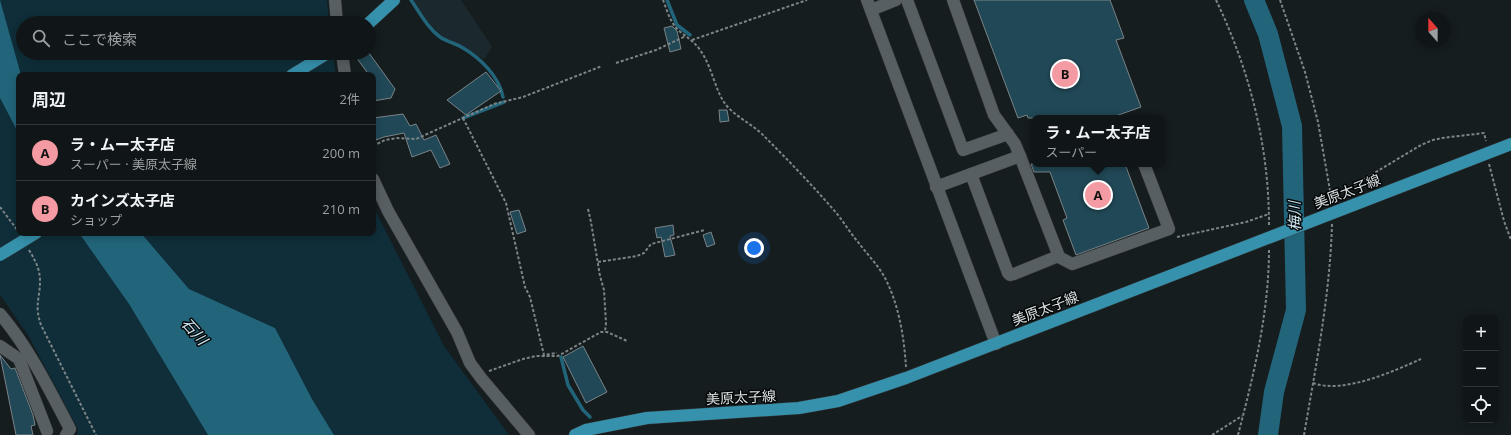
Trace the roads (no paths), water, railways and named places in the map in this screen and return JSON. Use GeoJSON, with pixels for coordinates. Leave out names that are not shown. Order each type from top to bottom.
{"type":"FeatureCollection","features":[{"type":"Feature","properties":{"kind":"main road"},"geometry":{"type":"LineString","coordinates":[[376,17],[394,0]]}},
{"type":"Feature","properties":{"kind":"main road"},"geometry":{"type":"LineString","coordinates":[[297,72],[317,60]]}},
{"type":"Feature","properties":{"kind":"main road","name":"美原太子線"},"geometry":{"type":"LineString","coordinates":[[574,435],[586,430],[647,418],[799,408],[838,401],[906,378],[996,344],[1511,144]]}},
{"type":"Feature","properties":{"kind":"main road"},"geometry":{"type":"LineString","coordinates":[[0,255],[31,236]]}},
{"type":"Feature","properties":{"kind":"street"},"geometry":{"type":"LineString","coordinates":[[335,0],[336,16]]}},
{"type":"Feature","properties":{"kind":"street"},"geometry":{"type":"LineString","coordinates":[[896,0],[869,5],[996,344]]}},
{"type":"Feature","properties":{"kind":"street"},"geometry":{"type":"LineString","coordinates":[[906,0],[963,150],[1008,134]]}},
{"type":"Feature","properties":{"kind":"street"},"geometry":{"type":"LineString","coordinates":[[953,0],[994,115],[1015,144],[1058,252],[1058,256]]}},
{"type":"Feature","properties":{"kind":"street"},"geometry":{"type":"LineString","coordinates":[[343,60],[345,72]]}},
{"type":"Feature","properties":{"kind":"street"},"geometry":{"type":"LineString","coordinates":[[936,187],[1020,156]]}},
{"type":"Feature","properties":{"kind":"street"},"geometry":{"type":"LineString","coordinates":[[1058,256],[1072,264],[1169,229],[1145,167]]}},
{"type":"Feature","properties":{"kind":"street"},"geometry":{"type":"LineString","coordinates":[[971,174],[1008,273],[1014,274],[1058,256]]}},
{"type":"Feature","properties":{"kind":"street"},"geometry":{"type":"LineString","coordinates":[[376,185],[388,211],[457,332],[470,363],[529,435]]}},
{"type":"Feature","properties":{"kind":"street"},"geometry":{"type":"LineString","coordinates":[[0,314],[16,332],[48,386],[70,429],[66,435]]}},
{"type":"Feature","properties":{"kind":"street"},"geometry":{"type":"LineString","coordinates":[[0,346],[19,359],[47,432]]}},
{"type":"Feature","properties":{"kind":"water"},"geometry":{"type":"Polygon","coordinates":[[[0,0],[20,72],[16,72],[16,128],[0,98],[0,0]]]}},
{"type":"Feature","properties":{"kind":"water","name":"石川"},"geometry":{"type":"Polygon","coordinates":[[[81,236],[144,236],[189,289],[275,328],[312,399],[334,435],[208,435],[129,304],[81,236]]]}},
{"type":"Feature","properties":{"kind":"waterway"},"geometry":{"type":"LineString","coordinates":[[411,0],[424,20],[435,33],[443,39],[460,46],[476,57],[488,68],[501,89],[503,97]]}},
{"type":"Feature","properties":{"kind":"waterway"},"geometry":{"type":"LineString","coordinates":[[667,0],[677,25],[690,35]]}},
{"type":"Feature","properties":{"kind":"waterway","name":"梅川"},"geometry":{"type":"LineString","coordinates":[[1254,0],[1268,34],[1292,126],[1296,310],[1274,392],[1268,435]]}},
{"type":"Feature","properties":{"kind":"waterway"},"geometry":{"type":"LineString","coordinates":[[463,118],[504,102]]}},
{"type":"Feature","properties":{"kind":"waterway"},"geometry":{"type":"LineString","coordinates":[[561,357],[568,385],[583,410],[590,417]]}},
{"type":"Feature","properties":{"kind":"place","name":"カインズ太子店"},"geometry":{"type":"Point","coordinates":[1065,74]}},
{"type":"Feature","properties":{"kind":"place","name":"ラ・ムー太子店"},"geometry":{"type":"Point","coordinates":[1098,195]}}]}
